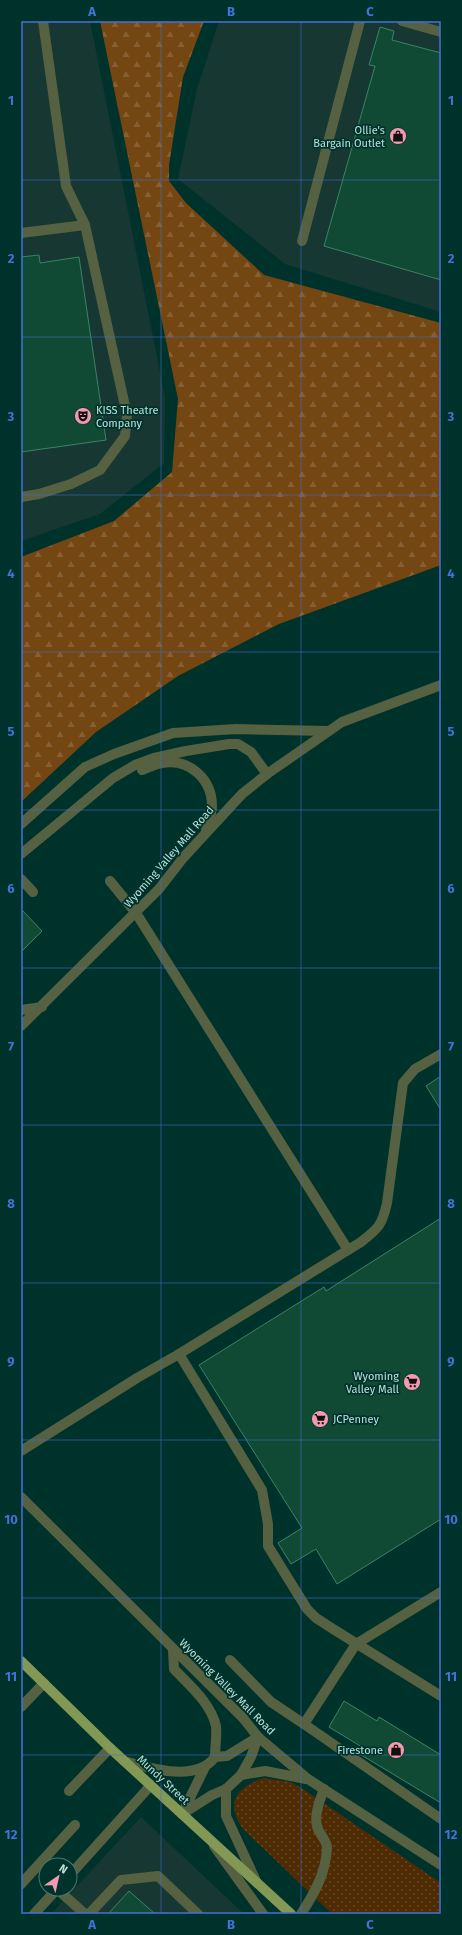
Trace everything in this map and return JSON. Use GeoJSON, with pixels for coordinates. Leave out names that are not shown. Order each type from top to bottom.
{"type":"FeatureCollection","features":[{"type":"Feature","properties":{"kind":"main road","name":"Mundy Street"},"geometry":{"type":"LineString","coordinates":[[21,1661],[110,1748],[256,1881],[290,1914]]}},
{"type":"Feature","properties":{"kind":"lane"},"geometry":{"type":"LineString","coordinates":[[21,497],[39,494],[71,484],[100,470],[125,436],[127,415],[85,225],[66,186],[43,21]]}},
{"type":"Feature","properties":{"kind":"lane"},"geometry":{"type":"LineString","coordinates":[[302,241],[360,21]]}},
{"type":"Feature","properties":{"kind":"lane"},"geometry":{"type":"LineString","coordinates":[[402,21],[441,32]]}},
{"type":"Feature","properties":{"kind":"lane"},"geometry":{"type":"LineString","coordinates":[[21,233],[85,225]]}},
{"type":"Feature","properties":{"kind":"lane","name":"Wyoming Valley Mall Road"},"geometry":{"type":"LineString","coordinates":[[21,1026],[42,1007],[159,889],[205,834],[242,794],[267,774],[342,722],[441,685]]}},
{"type":"Feature","properties":{"kind":"lane"},"geometry":{"type":"LineString","coordinates":[[21,824],[85,767],[114,754],[173,733],[236,728],[327,731]]}},
{"type":"Feature","properties":{"kind":"lane"},"geometry":{"type":"LineString","coordinates":[[21,854],[113,778],[135,765],[154,758],[230,744],[246,747],[267,774]]}},
{"type":"Feature","properties":{"kind":"lane"},"geometry":{"type":"LineString","coordinates":[[113,778],[162,763],[174,762],[189,766],[197,771],[205,782],[212,805],[205,834]]}},
{"type":"Feature","properties":{"kind":"lane"},"geometry":{"type":"LineString","coordinates":[[21,879],[33,892]]}},
{"type":"Feature","properties":{"kind":"lane"},"geometry":{"type":"LineString","coordinates":[[110,881],[136,913],[348,1250]]}},
{"type":"Feature","properties":{"kind":"lane"},"geometry":{"type":"LineString","coordinates":[[21,1010],[42,1007]]}},
{"type":"Feature","properties":{"kind":"lane"},"geometry":{"type":"LineString","coordinates":[[21,1451],[137,1378],[179,1354],[348,1250],[374,1232],[383,1221],[403,1084],[415,1069],[441,1054]]}},
{"type":"Feature","properties":{"kind":"lane"},"geometry":{"type":"LineString","coordinates":[[179,1354],[262,1490],[268,1524],[268,1546],[307,1609],[316,1618],[356,1644],[441,1696]]}},
{"type":"Feature","properties":{"kind":"lane","name":"Wyoming Valley Mall Road"},"geometry":{"type":"LineString","coordinates":[[21,1497],[243,1718],[258,1737],[308,1779],[441,1865]]}},
{"type":"Feature","properties":{"kind":"lane"},"geometry":{"type":"LineString","coordinates":[[304,1724],[356,1644],[441,1592]]}},
{"type":"Feature","properties":{"kind":"lane"},"geometry":{"type":"LineString","coordinates":[[173,1650],[174,1669],[203,1700],[214,1719],[217,1736],[215,1757],[205,1767],[182,1814]]}},
{"type":"Feature","properties":{"kind":"lane"},"geometry":{"type":"LineString","coordinates":[[230,1660],[271,1702],[441,1819]]}},
{"type":"Feature","properties":{"kind":"lane"},"geometry":{"type":"LineString","coordinates":[[21,1707],[44,1683]]}},
{"type":"Feature","properties":{"kind":"lane"},"geometry":{"type":"LineString","coordinates":[[215,1757],[227,1756],[258,1737]]}},
{"type":"Feature","properties":{"kind":"lane"},"geometry":{"type":"LineString","coordinates":[[182,1814],[212,1795],[226,1789],[241,1775],[251,1757],[258,1737]]}},
{"type":"Feature","properties":{"kind":"lane"},"geometry":{"type":"LineString","coordinates":[[69,1791],[110,1748]]}},
{"type":"Feature","properties":{"kind":"lane"},"geometry":{"type":"LineString","coordinates":[[124,1761],[173,1772],[205,1767]]}},
{"type":"Feature","properties":{"kind":"lane"},"geometry":{"type":"LineString","coordinates":[[241,1775],[264,1771],[308,1779]]}},
{"type":"Feature","properties":{"kind":"lane"},"geometry":{"type":"LineString","coordinates":[[78,1866],[151,1785]]}},
{"type":"Feature","properties":{"kind":"lane"},"geometry":{"type":"LineString","coordinates":[[226,1789],[226,1816],[256,1881]]}},
{"type":"Feature","properties":{"kind":"lane"},"geometry":{"type":"LineString","coordinates":[[300,1914],[313,1895],[323,1871],[327,1847],[317,1826],[317,1810],[324,1789]]}},
{"type":"Feature","properties":{"kind":"lane"},"geometry":{"type":"LineString","coordinates":[[21,1884],[75,1825]]}},
{"type":"Feature","properties":{"kind":"lane"},"geometry":{"type":"LineString","coordinates":[[205,1835],[263,1914]]}},
{"type":"Feature","properties":{"kind":"lane"},"geometry":{"type":"LineString","coordinates":[[89,1914],[121,1880],[158,1876],[198,1914]]}},
{"type":"Feature","properties":{"kind":"lane"},"geometry":{"type":"LineString","coordinates":[[34,1914],[50,1897]]}},
{"type":"Feature","properties":{"kind":"lane"},"geometry":{"type":"LineString","coordinates":[[66,1897],[85,1914]]}},
{"type":"Feature","properties":{"kind":"shaded area"},"geometry":{"type":"Polygon","coordinates":[[[21,21],[90,21],[165,397],[164,463],[100,514],[21,541],[21,21]]]}},
{"type":"Feature","properties":{"kind":"shaded area"},"geometry":{"type":"Polygon","coordinates":[[[219,21],[441,21],[441,312],[285,264],[178,179],[197,89],[219,21]]]}},
{"type":"Feature","properties":{"kind":"shaded area"},"geometry":{"type":"Polygon","coordinates":[[[263,1778],[290,1782],[300,1787],[441,1883],[441,1914],[332,1914],[243,1829],[238,1820],[234,1804],[236,1797],[246,1786],[263,1778]]]}},
{"type":"Feature","properties":{"kind":"shaded area"},"geometry":{"type":"Polygon","coordinates":[[[141,1817],[244,1914],[51,1914],[67,1897],[78,1897],[78,1885],[141,1817]]]}},
{"type":"Feature","properties":{"kind":"green space"},"geometry":{"type":"Polygon","coordinates":[[[100,21],[204,21],[183,77],[169,165],[169,181],[186,203],[264,275],[441,323],[441,565],[279,624],[178,676],[96,732],[21,802],[21,557],[114,521],[172,472],[178,399],[100,21]]]}},
{"type":"Feature","properties":{"kind":"building","name":"Ollie's Bargain Outlet"},"geometry":{"type":"Polygon","coordinates":[[[380,27],[394,31],[392,40],[441,53],[441,280],[324,246],[375,66],[369,65],[380,27]]]}},
{"type":"Feature","properties":{"kind":"building"},"geometry":{"type":"Polygon","coordinates":[[[39,255],[40,263],[79,257],[106,440],[21,452],[21,257],[39,255]]]}},
{"type":"Feature","properties":{"kind":"building"},"geometry":{"type":"Polygon","coordinates":[[[21,909],[42,931],[21,952],[21,909]]]}},
{"type":"Feature","properties":{"kind":"building"},"geometry":{"type":"Polygon","coordinates":[[[441,1076],[441,1110],[426,1086],[441,1076]]]}},
{"type":"Feature","properties":{"kind":"building","name":"JCPenney"},"geometry":{"type":"Polygon","coordinates":[[[441,1218],[441,1519],[337,1584],[316,1549],[291,1564],[278,1543],[302,1528],[199,1365],[324,1287],[326,1291],[441,1218]]]}},
{"type":"Feature","properties":{"kind":"building","name":"Firestone"},"geometry":{"type":"Polygon","coordinates":[[[344,1701],[377,1721],[379,1717],[441,1755],[441,1803],[358,1753],[362,1747],[329,1727],[344,1701]]]}},
{"type":"Feature","properties":{"kind":"building"},"geometry":{"type":"Polygon","coordinates":[[[129,1891],[155,1914],[108,1914],[129,1891]]]}},
{"type":"Feature","properties":{"kind":"place","name":"Ollie's Bargain Outlet"},"geometry":{"type":"Point","coordinates":[398,136]}},
{"type":"Feature","properties":{"kind":"place","name":"KISS Theatre Company"},"geometry":{"type":"Point","coordinates":[83,416]}},
{"type":"Feature","properties":{"kind":"place","name":"Wyoming Valley Mall"},"geometry":{"type":"Point","coordinates":[412,1382]}},
{"type":"Feature","properties":{"kind":"place","name":"JCPenney"},"geometry":{"type":"Point","coordinates":[320,1419]}},
{"type":"Feature","properties":{"kind":"place","name":"Firestone"},"geometry":{"type":"Point","coordinates":[396,1750]}}]}
